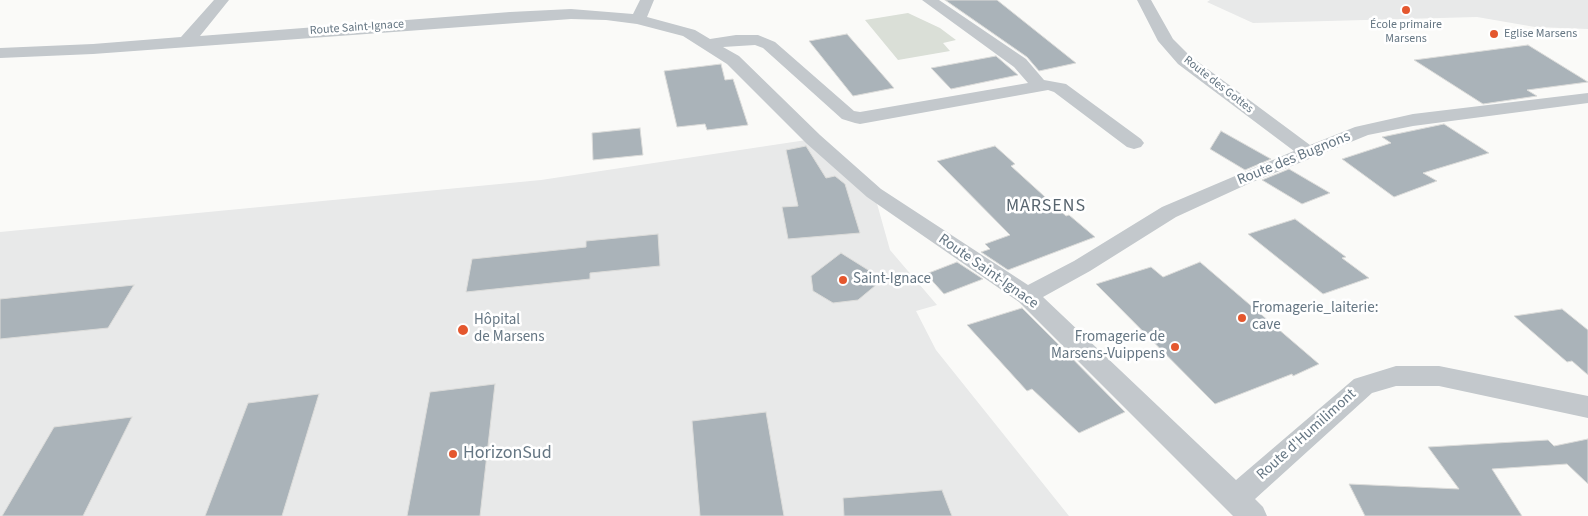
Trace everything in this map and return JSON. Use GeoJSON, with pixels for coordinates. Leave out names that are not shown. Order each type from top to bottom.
{"type":"FeatureCollection","features":[{"type":"Feature","properties":{"kind":"street"},"geometry":{"type":"LineString","coordinates":[[186,42],[222,0]]}},
{"type":"Feature","properties":{"kind":"street"},"geometry":{"type":"LineString","coordinates":[[638,19],[647,0]]}},
{"type":"Feature","properties":{"kind":"street"},"geometry":{"type":"LineString","coordinates":[[929,0],[1020,63],[1039,85]]}},
{"type":"Feature","properties":{"kind":"street","name":"Route des Gottes"},"geometry":{"type":"LineString","coordinates":[[1144,0],[1166,41],[1184,60],[1309,153]]}},
{"type":"Feature","properties":{"kind":"street","name":"Route Saint-Ignace"},"geometry":{"type":"LineString","coordinates":[[0,53],[186,42],[510,16],[606,15],[638,19],[689,33],[710,44],[733,60],[813,139],[874,194],[1027,296],[1244,507]]}},
{"type":"Feature","properties":{"kind":"street"},"geometry":{"type":"LineString","coordinates":[[710,44],[736,40],[758,40],[769,45],[848,115],[860,118],[1039,85],[1060,88],[1134,143]]}},
{"type":"Feature","properties":{"kind":"street","name":"Route des Bugnons"},"geometry":{"type":"LineString","coordinates":[[1027,296],[1082,266],[1169,212],[1362,132],[1413,120],[1588,98]]}},
{"type":"Feature","properties":{"kind":"street","name":"Route d'Humilimont"},"geometry":{"type":"LineString","coordinates":[[1244,507],[1363,386],[1396,376],[1439,376],[1588,408]]}},
{"type":"Feature","properties":{"kind":"shaded area","name":"École primaire Marsens"},"geometry":{"type":"Polygon","coordinates":[[[1210,0],[1588,0],[1588,29],[1535,27],[1477,17],[1253,23],[1207,2],[1210,0]]]}},
{"type":"Feature","properties":{"kind":"shaded area"},"geometry":{"type":"Polygon","coordinates":[[[908,13],[940,28],[956,40],[943,43],[950,51],[898,60],[865,20],[908,13]]]}},
{"type":"Feature","properties":{"kind":"shaded area","name":"Hôpital de Marsens"},"geometry":{"type":"Polygon","coordinates":[[[813,139],[874,193],[890,250],[937,305],[916,311],[936,350],[1069,516],[0,516],[0,232],[541,180],[813,139]]]}},
{"type":"Feature","properties":{"kind":"building"},"geometry":{"type":"Polygon","coordinates":[[[945,0],[997,0],[1076,63],[1039,71],[1027,57],[945,0]]]}},
{"type":"Feature","properties":{"kind":"building"},"geometry":{"type":"Polygon","coordinates":[[[847,34],[894,88],[853,96],[809,41],[847,34]]]}},
{"type":"Feature","properties":{"kind":"building"},"geometry":{"type":"Polygon","coordinates":[[[1528,45],[1588,82],[1527,90],[1537,96],[1483,104],[1414,60],[1528,45]]]}},
{"type":"Feature","properties":{"kind":"building"},"geometry":{"type":"Polygon","coordinates":[[[996,56],[1018,75],[951,89],[931,68],[996,56]]]}},
{"type":"Feature","properties":{"kind":"building"},"geometry":{"type":"Polygon","coordinates":[[[721,64],[725,80],[733,79],[748,125],[707,130],[705,124],[677,127],[664,71],[721,64]]]}},
{"type":"Feature","properties":{"kind":"building"},"geometry":{"type":"Polygon","coordinates":[[[1444,124],[1489,153],[1423,173],[1437,181],[1394,197],[1342,159],[1391,143],[1382,137],[1444,124]]]}},
{"type":"Feature","properties":{"kind":"building"},"geometry":{"type":"Polygon","coordinates":[[[640,128],[643,155],[593,160],[592,133],[640,128]]]}},
{"type":"Feature","properties":{"kind":"building"},"geometry":{"type":"Polygon","coordinates":[[[1221,131],[1271,159],[1245,170],[1210,149],[1221,131]]]}},
{"type":"Feature","properties":{"kind":"building"},"geometry":{"type":"Polygon","coordinates":[[[806,146],[826,178],[835,176],[845,184],[860,233],[788,239],[782,207],[798,206],[786,150],[806,146]]]}},
{"type":"Feature","properties":{"kind":"building"},"geometry":{"type":"Polygon","coordinates":[[[995,146],[1015,164],[1011,166],[1066,216],[1069,215],[1095,237],[1008,270],[981,252],[990,249],[985,244],[1010,235],[937,161],[995,146]]]}},
{"type":"Feature","properties":{"kind":"building"},"geometry":{"type":"Polygon","coordinates":[[[1289,169],[1330,193],[1302,204],[1262,180],[1289,169]]]}},
{"type":"Feature","properties":{"kind":"building"},"geometry":{"type":"Polygon","coordinates":[[[1295,219],[1346,257],[1342,258],[1369,278],[1323,294],[1248,234],[1295,219]]]}},
{"type":"Feature","properties":{"kind":"building"},"geometry":{"type":"Polygon","coordinates":[[[658,234],[660,266],[590,273],[590,279],[466,292],[472,259],[586,247],[586,241],[658,234]]]}},
{"type":"Feature","properties":{"kind":"building","name":"Saint-Ignace"},"geometry":{"type":"Polygon","coordinates":[[[841,253],[873,273],[876,285],[858,300],[833,303],[813,291],[811,276],[841,253]]]}},
{"type":"Feature","properties":{"kind":"building"},"geometry":{"type":"Polygon","coordinates":[[[957,262],[983,279],[944,294],[926,274],[957,262]]]}},
{"type":"Feature","properties":{"kind":"building"},"geometry":{"type":"Polygon","coordinates":[[[1200,262],[1319,364],[1293,376],[1292,374],[1215,404],[1096,284],[1151,267],[1163,277],[1200,262]]]}},
{"type":"Feature","properties":{"kind":"building"},"geometry":{"type":"Polygon","coordinates":[[[134,285],[108,328],[0,339],[0,299],[134,285]]]}},
{"type":"Feature","properties":{"kind":"building"},"geometry":{"type":"Polygon","coordinates":[[[1022,308],[1125,412],[1079,433],[1032,389],[1027,391],[967,325],[1022,308]]]}},
{"type":"Feature","properties":{"kind":"building"},"geometry":{"type":"Polygon","coordinates":[[[1562,309],[1588,330],[1588,375],[1572,361],[1567,362],[1514,316],[1562,309]]]}},
{"type":"Feature","properties":{"kind":"building","name":"HorizonSud"},"geometry":{"type":"Polygon","coordinates":[[[495,384],[480,516],[407,516],[430,392],[495,384]]]}},
{"type":"Feature","properties":{"kind":"building"},"geometry":{"type":"Polygon","coordinates":[[[319,394],[282,516],[205,516],[248,403],[319,394]]]}},
{"type":"Feature","properties":{"kind":"building"},"geometry":{"type":"Polygon","coordinates":[[[766,412],[784,516],[700,516],[692,421],[766,412]]]}},
{"type":"Feature","properties":{"kind":"building"},"geometry":{"type":"Polygon","coordinates":[[[132,417],[83,516],[2,516],[54,427],[132,417]]]}},
{"type":"Feature","properties":{"kind":"building"},"geometry":{"type":"Polygon","coordinates":[[[1588,439],[1588,484],[1567,464],[1492,469],[1522,516],[1365,516],[1349,484],[1459,489],[1428,447],[1548,440],[1554,446],[1588,439]]]}},
{"type":"Feature","properties":{"kind":"building"},"geometry":{"type":"Polygon","coordinates":[[[942,490],[952,516],[844,516],[843,498],[942,490]]]}},
{"type":"Feature","properties":{"kind":"place","name":"École primaire Marsens"},"geometry":{"type":"Point","coordinates":[1406,10]}},
{"type":"Feature","properties":{"kind":"place","name":"Eglise Marsens"},"geometry":{"type":"Point","coordinates":[1494,34]}},
{"type":"Feature","properties":{"kind":"place","name":"Saint-Ignace"},"geometry":{"type":"Point","coordinates":[843,280]}},
{"type":"Feature","properties":{"kind":"place","name":"Fromagerie_laiterie: cave"},"geometry":{"type":"Point","coordinates":[1242,318]}},
{"type":"Feature","properties":{"kind":"place","name":"Hôpital de Marsens"},"geometry":{"type":"Point","coordinates":[463,330]}},
{"type":"Feature","properties":{"kind":"place","name":"Fromagerie de Marsens-Vuippens"},"geometry":{"type":"Point","coordinates":[1175,347]}},
{"type":"Feature","properties":{"kind":"place","name":"HorizonSud"},"geometry":{"type":"Point","coordinates":[453,454]}},
{"type":"Feature","properties":{"kind":"district","name":"MARSENS"},"geometry":{"type":"Point","coordinates":[1046,207]}}]}
